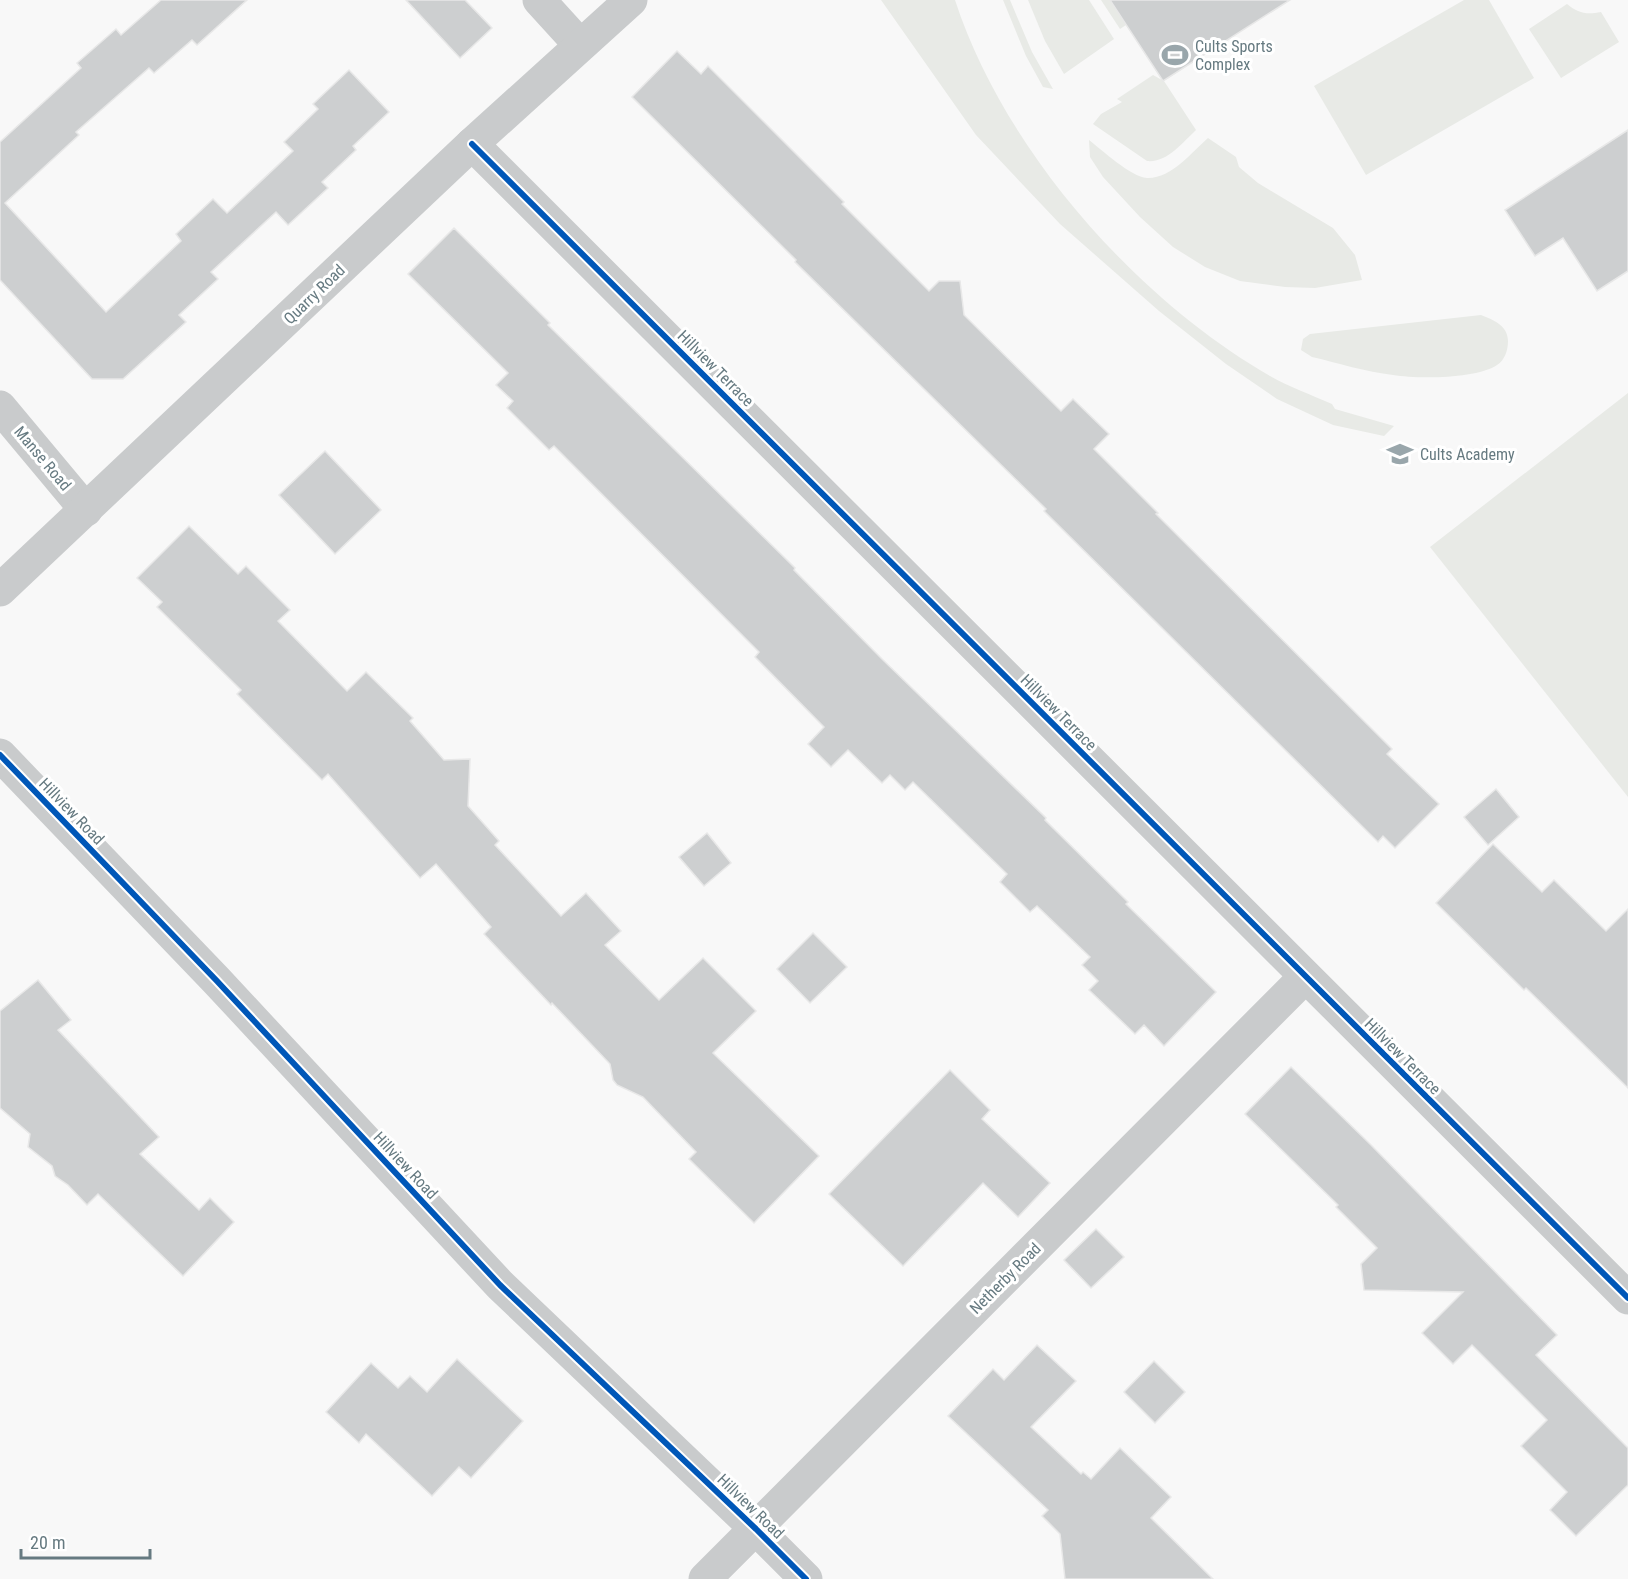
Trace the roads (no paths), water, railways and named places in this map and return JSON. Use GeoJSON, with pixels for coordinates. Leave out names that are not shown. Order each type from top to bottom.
{"type":"FeatureCollection","features":[{"type":"Feature","properties":{"kind":"street"},"geometry":{"type":"LineString","coordinates":[[539,0],[580,45]]}},
{"type":"Feature","properties":{"kind":"street","name":"Quarry Road"},"geometry":{"type":"LineString","coordinates":[[0,590],[472,144],[631,0]]}},
{"type":"Feature","properties":{"kind":"street","name":"Hillview Terrace"},"geometry":{"type":"LineString","coordinates":[[472,144],[1628,1298]]}},
{"type":"Feature","properties":{"kind":"street","name":"Manse Road"},"geometry":{"type":"LineString","coordinates":[[0,407],[86,510]]}},
{"type":"Feature","properties":{"kind":"street","name":"Hillview Road"},"geometry":{"type":"LineString","coordinates":[[0,755],[224,988],[500,1286],[806,1579]]}},
{"type":"Feature","properties":{"kind":"street","name":"Netherby Road"},"geometry":{"type":"LineString","coordinates":[[705,1579],[1305,977]]}},
{"type":"Feature","properties":{"kind":"place","name":"Cults Sports Complex"},"geometry":{"type":"Point","coordinates":[1175,55]}},
{"type":"Feature","properties":{"kind":"place","name":"Cults Academy"},"geometry":{"type":"Point","coordinates":[1400,454]}}]}
